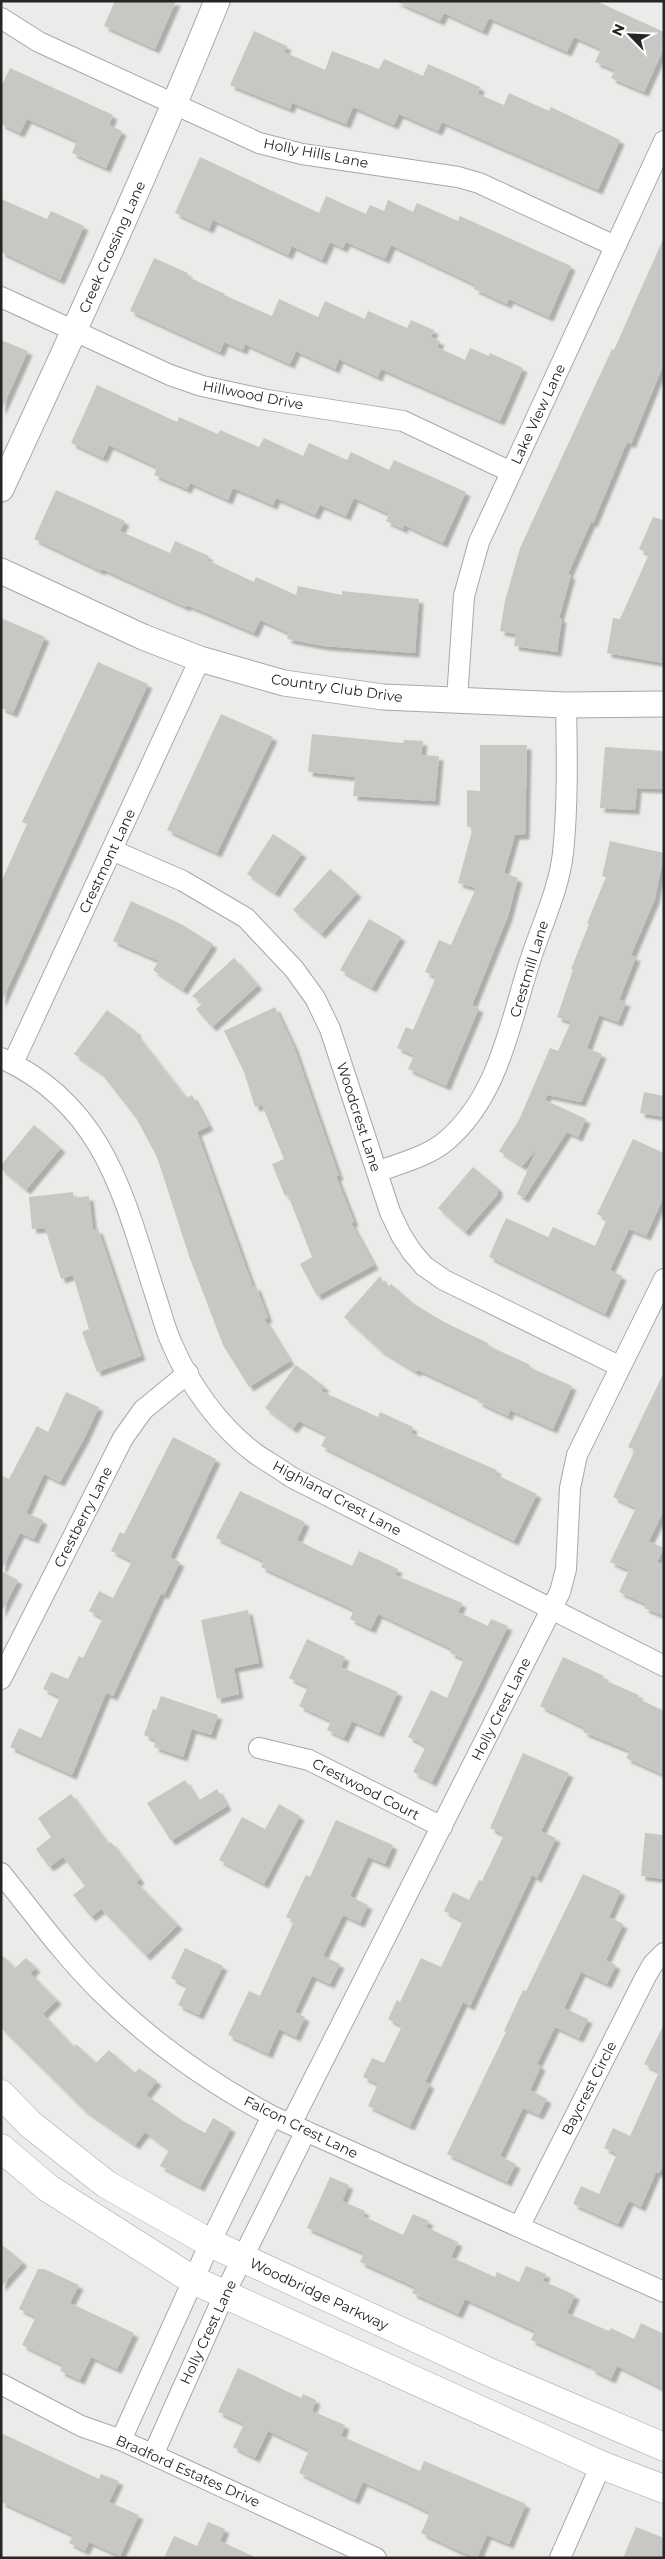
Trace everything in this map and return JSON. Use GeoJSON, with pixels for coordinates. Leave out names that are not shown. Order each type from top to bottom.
{"type":"FeatureCollection","features":[{"type":"Feature","properties":{"kind":"main road","name":"Woodbridge Parkway"},"geometry":{"type":"LineString","coordinates":[[1,2094],[30,2124],[106,2184],[210,2243],[489,2372],[664,2447]]}},
{"type":"Feature","properties":{"kind":"main road"},"geometry":{"type":"LineString","coordinates":[[1,2148],[48,2188],[193,2280],[601,2465],[664,2488]]}},
{"type":"Feature","properties":{"kind":"street","name":"Creek Crossing Lane"},"geometry":{"type":"LineString","coordinates":[[1,489],[75,330],[175,104],[217,1]]}},
{"type":"Feature","properties":{"kind":"street","name":"Holly Hills Lane"},"geometry":{"type":"LineString","coordinates":[[1,18],[39,42],[258,143],[302,154],[458,178],[479,183],[615,246]]}},
{"type":"Feature","properties":{"kind":"street","name":"Lake View Lane"},"geometry":{"type":"LineString","coordinates":[[457,699],[459,646],[464,596],[478,542],[664,141]]}},
{"type":"Feature","properties":{"kind":"street","name":"Hillwood Drive"},"geometry":{"type":"LineString","coordinates":[[1,297],[170,375],[202,386],[267,400],[403,421],[511,472]]}},
{"type":"Feature","properties":{"kind":"street","name":"Country Club Drive"},"geometry":{"type":"LineString","coordinates":[[1,571],[143,637],[200,659],[284,682],[383,697],[566,705],[664,704]]}},
{"type":"Feature","properties":{"kind":"street","name":"Crestmont Lane"},"geometry":{"type":"LineString","coordinates":[[7,1060],[112,850],[200,659]]}},
{"type":"Feature","properties":{"kind":"street","name":"Crestmill Lane"},"geometry":{"type":"LineString","coordinates":[[377,1172],[431,1152],[446,1141],[474,1110],[497,1067],[530,959],[559,877],[565,826],[566,705]]}},
{"type":"Feature","properties":{"kind":"street","name":"Woodcrest Lane"},"geometry":{"type":"LineString","coordinates":[[112,850],[183,881],[246,918],[294,969],[314,998],[330,1029],[377,1172],[401,1235],[424,1266],[467,1292],[619,1366]]}},
{"type":"Feature","properties":{"kind":"street","name":"Highland Crest Lane"},"geometry":{"type":"LineString","coordinates":[[7,1060],[59,1096],[90,1129],[103,1150],[120,1187],[172,1344],[206,1402],[222,1421],[262,1458],[292,1477],[664,1666]]}},
{"type":"Feature","properties":{"kind":"street","name":"Holly Crest Lane"},"geometry":{"type":"LineString","coordinates":[[153,2455],[224,2295],[243,2259],[298,2128],[442,1827],[560,1592],[566,1569],[573,1468],[587,1432],[664,1279]]}},
{"type":"Feature","properties":{"kind":"street","name":"Crestberry Lane"},"geometry":{"type":"LineString","coordinates":[[1,1679],[123,1438],[143,1410],[188,1373]]}},
{"type":"Feature","properties":{"kind":"street","name":"Crestwood Court"},"geometry":{"type":"LineString","coordinates":[[259,1748],[309,1760],[442,1827]]}},
{"type":"Feature","properties":{"kind":"street","name":"Falcon Crest Lane"},"geometry":{"type":"LineString","coordinates":[[1,1873],[101,1992],[130,2019],[186,2064],[272,2116],[664,2292]]}},
{"type":"Feature","properties":{"kind":"street","name":"Baycrest Circle"},"geometry":{"type":"LineString","coordinates":[[519,2228],[652,1964],[664,1953]]}},
{"type":"Feature","properties":{"kind":"street"},"geometry":{"type":"LineString","coordinates":[[121,2440],[210,2243],[272,2116]]}},
{"type":"Feature","properties":{"kind":"street","name":"Bradford Estates Drive"},"geometry":{"type":"LineString","coordinates":[[1,2384],[81,2426],[121,2440],[376,2558]]}},
{"type":"Feature","properties":{"kind":"street"},"geometry":{"type":"LineString","coordinates":[[560,2558],[601,2465]]}},
{"type":"Feature","properties":{"kind":"building"},"geometry":{"type":"Polygon","coordinates":[[[115,1],[176,1],[155,49],[104,26],[115,1]]]}},
{"type":"Feature","properties":{"kind":"building"},"geometry":{"type":"Polygon","coordinates":[[[395,1],[596,1],[664,32],[664,48],[644,92],[611,78],[615,70],[595,62],[601,49],[574,37],[567,52],[489,18],[483,31],[444,13],[440,21],[395,1]]]}},
{"type":"Feature","properties":{"kind":"building"},"geometry":{"type":"Polygon","coordinates":[[[254,31],[287,46],[284,52],[325,70],[332,51],[379,69],[384,59],[423,76],[428,64],[480,87],[478,94],[504,105],[509,93],[549,111],[551,107],[620,140],[598,190],[442,122],[438,131],[399,114],[394,125],[353,107],[346,124],[292,103],[290,109],[230,85],[254,31]]]}},
{"type":"Feature","properties":{"kind":"building"},"geometry":{"type":"Polygon","coordinates":[[[10,68],[113,115],[109,125],[122,131],[106,168],[72,153],[77,141],[27,119],[20,133],[1,124],[1,87],[10,68]]]}},
{"type":"Feature","properties":{"kind":"building"},"geometry":{"type":"Polygon","coordinates":[[[200,157],[319,213],[326,196],[366,214],[370,205],[384,211],[388,200],[413,212],[417,203],[458,221],[460,216],[571,266],[549,317],[509,299],[507,304],[474,289],[476,285],[391,245],[385,259],[346,242],[343,248],[330,242],[322,260],[292,246],[288,255],[213,220],[209,229],[175,213],[200,157]]]}},
{"type":"Feature","properties":{"kind":"building"},"geometry":{"type":"Polygon","coordinates":[[[1,199],[47,219],[51,211],[84,226],[60,280],[1,252],[1,199]]]}},
{"type":"Feature","properties":{"kind":"building"},"geometry":{"type":"Polygon","coordinates":[[[664,237],[664,363],[631,444],[627,442],[593,523],[591,522],[568,574],[571,575],[559,618],[562,618],[557,652],[514,646],[516,634],[500,631],[505,601],[520,548],[612,349],[614,350],[664,237]]]}},
{"type":"Feature","properties":{"kind":"building"},"geometry":{"type":"Polygon","coordinates":[[[154,258],[188,273],[186,276],[224,295],[272,316],[279,299],[318,317],[325,301],[365,319],[368,311],[407,328],[411,320],[434,330],[431,337],[440,341],[437,347],[465,360],[470,348],[489,356],[490,353],[523,368],[500,421],[381,369],[378,377],[339,359],[335,369],[296,351],[290,364],[245,344],[243,350],[224,342],[220,352],[130,311],[154,258]]]}},
{"type":"Feature","properties":{"kind":"building"},"geometry":{"type":"Polygon","coordinates":[[[1,340],[28,351],[1,411],[1,340]]]}},
{"type":"Feature","properties":{"kind":"building"},"geometry":{"type":"Polygon","coordinates":[[[97,385],[177,422],[179,417],[218,434],[220,430],[259,447],[264,438],[303,456],[309,443],[347,460],[351,452],[389,470],[394,460],[466,492],[443,543],[404,525],[403,529],[386,521],[389,514],[354,498],[346,516],[320,505],[315,515],[276,498],[273,505],[233,488],[228,500],[190,483],[187,489],[154,475],[157,467],[109,445],[103,458],[71,443],[97,385]]]}},
{"type":"Feature","properties":{"kind":"building"},"geometry":{"type":"Polygon","coordinates":[[[56,490],[125,521],[120,531],[170,553],[175,541],[209,556],[207,560],[254,582],[256,577],[296,595],[298,586],[342,595],[342,591],[419,599],[415,653],[324,646],[287,639],[289,633],[260,620],[254,633],[187,605],[186,607],[102,569],[101,571],[34,539],[56,490]]]}},
{"type":"Feature","properties":{"kind":"building"},"geometry":{"type":"Polygon","coordinates":[[[653,517],[664,520],[664,663],[607,653],[613,618],[620,619],[649,554],[639,549],[653,517]]]}},
{"type":"Feature","properties":{"kind":"building"},"geometry":{"type":"Polygon","coordinates":[[[1,618],[45,637],[13,713],[1,708],[1,618]]]}},
{"type":"Feature","properties":{"kind":"building"},"geometry":{"type":"Polygon","coordinates":[[[98,662],[148,684],[1,1003],[1,882],[27,824],[22,822],[98,662]]]}},
{"type":"Feature","properties":{"kind":"building"},"geometry":{"type":"Polygon","coordinates":[[[221,714],[273,737],[217,853],[167,830],[221,714]]]}},
{"type":"Feature","properties":{"kind":"building"},"geometry":{"type":"Polygon","coordinates":[[[312,734],[403,743],[404,740],[423,741],[421,755],[439,756],[435,801],[353,796],[355,777],[308,772],[312,734]]]}},
{"type":"Feature","properties":{"kind":"building"},"geometry":{"type":"Polygon","coordinates":[[[480,745],[527,745],[525,835],[515,835],[504,873],[518,878],[508,916],[472,1005],[479,1008],[446,1086],[408,1069],[414,1055],[397,1048],[406,1027],[413,1030],[436,977],[425,972],[439,940],[451,945],[476,888],[458,883],[473,827],[467,827],[467,790],[480,791],[480,745]]]}},
{"type":"Feature","properties":{"kind":"building"},"geometry":{"type":"Polygon","coordinates":[[[605,747],[664,751],[664,789],[637,788],[635,810],[600,808],[605,747]]]}},
{"type":"Feature","properties":{"kind":"building"},"geometry":{"type":"Polygon","coordinates":[[[273,834],[302,853],[275,893],[247,874],[273,834]]]}},
{"type":"Feature","properties":{"kind":"building"},"geometry":{"type":"Polygon","coordinates":[[[610,841],[664,853],[655,899],[631,955],[636,957],[619,1000],[626,1002],[618,1022],[599,1015],[587,1048],[602,1054],[581,1102],[547,1095],[545,1100],[586,1119],[578,1137],[567,1132],[524,1198],[517,1194],[537,1149],[522,1166],[499,1151],[519,1120],[550,1048],[558,1051],[571,1022],[557,1017],[573,970],[571,969],[589,924],[587,923],[606,877],[602,876],[610,841]]]}},
{"type":"Feature","properties":{"kind":"building"},"geometry":{"type":"Polygon","coordinates":[[[330,869],[357,893],[321,934],[293,910],[330,869]]]}},
{"type":"Feature","properties":{"kind":"building"},"geometry":{"type":"Polygon","coordinates":[[[131,901],[181,924],[213,944],[183,990],[153,970],[159,961],[113,941],[131,901]]]}},
{"type":"Feature","properties":{"kind":"building"},"geometry":{"type":"Polygon","coordinates":[[[369,919],[401,937],[372,988],[340,970],[369,919]]]}},
{"type":"Feature","properties":{"kind":"building"},"geometry":{"type":"Polygon","coordinates":[[[234,958],[258,985],[212,1027],[196,1009],[203,1003],[192,996],[234,958]]]}},
{"type":"Feature","properties":{"kind":"building"},"geometry":{"type":"Polygon","coordinates":[[[275,1007],[294,1047],[339,1176],[336,1176],[354,1222],[351,1223],[374,1265],[317,1296],[300,1264],[312,1257],[288,1195],[285,1196],[272,1164],[284,1159],[262,1105],[255,1107],[244,1072],[224,1031],[275,1007]]]}},
{"type":"Feature","properties":{"kind":"building"},"geometry":{"type":"Polygon","coordinates":[[[107,1010],[137,1032],[136,1034],[186,1098],[192,1095],[209,1126],[197,1132],[253,1287],[256,1286],[268,1318],[264,1319],[290,1361],[249,1387],[223,1345],[189,1256],[157,1157],[136,1118],[101,1073],[74,1054],[107,1010]]]}},
{"type":"Feature","properties":{"kind":"building"},"geometry":{"type":"Polygon","coordinates":[[[644,1092],[664,1096],[664,1117],[640,1113],[644,1092]]]}},
{"type":"Feature","properties":{"kind":"building"},"geometry":{"type":"Polygon","coordinates":[[[34,1125],[61,1148],[26,1190],[1,1169],[1,1165],[34,1125]]]}},
{"type":"Feature","properties":{"kind":"building"},"geometry":{"type":"Polygon","coordinates":[[[633,1139],[664,1153],[664,1196],[646,1236],[629,1229],[610,1270],[622,1276],[605,1314],[489,1257],[506,1218],[548,1237],[553,1227],[595,1246],[607,1219],[597,1214],[633,1139]]]}},
{"type":"Feature","properties":{"kind":"building"},"geometry":{"type":"Polygon","coordinates":[[[473,1167],[498,1188],[498,1194],[465,1232],[438,1208],[473,1167]]]}},
{"type":"Feature","properties":{"kind":"building"},"geometry":{"type":"Polygon","coordinates":[[[73,1192],[74,1198],[89,1196],[93,1230],[98,1229],[141,1356],[97,1372],[82,1332],[89,1329],[73,1275],[61,1279],[45,1228],[32,1229],[29,1197],[73,1192]]]}},
{"type":"Feature","properties":{"kind":"building"},"geometry":{"type":"Polygon","coordinates":[[[380,1276],[387,1288],[391,1284],[414,1304],[444,1322],[530,1365],[529,1367],[572,1386],[553,1429],[510,1410],[508,1416],[478,1402],[479,1398],[418,1370],[416,1372],[380,1350],[344,1317],[380,1276]]]}},
{"type":"Feature","properties":{"kind":"building"},"geometry":{"type":"Polygon","coordinates":[[[296,1365],[325,1387],[321,1391],[378,1417],[380,1412],[413,1427],[411,1433],[497,1470],[495,1474],[537,1494],[514,1541],[321,1446],[327,1435],[299,1421],[293,1429],[265,1408],[296,1365]]]}},
{"type":"Feature","properties":{"kind":"building"},"geometry":{"type":"Polygon","coordinates":[[[664,1372],[664,1510],[649,1541],[664,1548],[657,1562],[664,1565],[664,1616],[644,1608],[646,1604],[619,1592],[629,1570],[610,1562],[636,1508],[613,1497],[635,1450],[628,1447],[664,1372]]]}},
{"type":"Feature","properties":{"kind":"building"},"geometry":{"type":"Polygon","coordinates":[[[66,1392],[99,1407],[60,1482],[44,1474],[26,1513],[43,1520],[34,1539],[20,1533],[1,1571],[1,1475],[9,1479],[37,1426],[48,1432],[66,1392]]]}},
{"type":"Feature","properties":{"kind":"building"},"geometry":{"type":"Polygon","coordinates":[[[173,1437],[216,1459],[170,1557],[180,1562],[164,1595],[161,1593],[113,1696],[106,1693],[72,1775],[10,1747],[19,1728],[41,1738],[60,1697],[43,1689],[51,1672],[68,1679],[79,1656],[83,1658],[103,1618],[89,1611],[99,1591],[113,1598],[132,1561],[111,1551],[120,1532],[124,1534],[173,1437]]]}},
{"type":"Feature","properties":{"kind":"building"},"geometry":{"type":"Polygon","coordinates":[[[240,1491],[305,1522],[297,1540],[352,1566],[359,1551],[398,1569],[395,1575],[462,1603],[458,1612],[488,1626],[491,1619],[508,1626],[432,1782],[413,1772],[426,1746],[408,1737],[431,1690],[447,1698],[464,1659],[450,1653],[452,1649],[378,1614],[371,1629],[350,1619],[354,1610],[261,1567],[264,1561],[216,1538],[240,1491]]]}},
{"type":"Feature","properties":{"kind":"building"},"geometry":{"type":"Polygon","coordinates":[[[1,1571],[18,1580],[1,1613],[1,1571]]]}},
{"type":"Feature","properties":{"kind":"building"},"geometry":{"type":"Polygon","coordinates":[[[248,1610],[259,1663],[234,1668],[239,1694],[217,1699],[201,1620],[248,1610]]]}},
{"type":"Feature","properties":{"kind":"building"},"geometry":{"type":"Polygon","coordinates":[[[307,1639],[345,1657],[341,1667],[398,1692],[379,1733],[352,1721],[344,1738],[327,1730],[331,1721],[299,1706],[308,1687],[289,1678],[307,1639]]]}},
{"type":"Feature","properties":{"kind":"building"},"geometry":{"type":"Polygon","coordinates":[[[563,1657],[604,1676],[602,1679],[639,1695],[637,1698],[664,1711],[664,1775],[626,1758],[630,1751],[583,1732],[585,1728],[540,1706],[563,1657]]]}},
{"type":"Feature","properties":{"kind":"building"},"geometry":{"type":"Polygon","coordinates":[[[161,1696],[218,1715],[211,1735],[192,1729],[183,1757],[154,1747],[156,1740],[144,1735],[153,1709],[156,1710],[161,1696]]]}},
{"type":"Feature","properties":{"kind":"building"},"geometry":{"type":"Polygon","coordinates":[[[523,1753],[569,1773],[541,1831],[556,1838],[537,1878],[532,1875],[470,2006],[463,2002],[425,2082],[430,2084],[410,2126],[368,2106],[378,2084],[363,2077],[372,2058],[384,2063],[402,2026],[388,2019],[397,2000],[400,2002],[421,1958],[441,1967],[463,1921],[444,1911],[453,1892],[469,1900],[479,1880],[482,1881],[504,1835],[490,1828],[523,1753]]]}},
{"type":"Feature","properties":{"kind":"building"},"geometry":{"type":"Polygon","coordinates":[[[185,1780],[198,1801],[217,1789],[227,1806],[171,1841],[147,1803],[185,1780]]]}},
{"type":"Feature","properties":{"kind":"building"},"geometry":{"type":"Polygon","coordinates":[[[71,1794],[108,1844],[111,1842],[140,1879],[136,1882],[178,1925],[146,1956],[101,1909],[91,1917],[73,1895],[85,1886],[63,1857],[49,1867],[36,1849],[51,1837],[38,1818],[71,1794]]]}},
{"type":"Feature","properties":{"kind":"building"},"geometry":{"type":"Polygon","coordinates":[[[279,1804],[300,1816],[264,1884],[219,1860],[242,1817],[265,1829],[279,1804]]]}},
{"type":"Feature","properties":{"kind":"building"},"geometry":{"type":"Polygon","coordinates":[[[336,1820],[393,1845],[385,1864],[368,1857],[350,1896],[368,1905],[360,1923],[343,1915],[323,1956],[340,1964],[330,1984],[312,1976],[295,2012],[305,2017],[296,2037],[279,2029],[268,2054],[228,2035],[249,1991],[260,1996],[294,1921],[286,1917],[306,1875],[310,1877],[336,1820]]]}},
{"type":"Feature","properties":{"kind":"building"},"geometry":{"type":"Polygon","coordinates":[[[645,1833],[664,1835],[664,1879],[641,1876],[645,1833]]]}},
{"type":"Feature","properties":{"kind":"building"},"geometry":{"type":"Polygon","coordinates":[[[583,1874],[621,1891],[609,1917],[623,1924],[606,1960],[616,1965],[607,1984],[581,1972],[564,2008],[588,2019],[579,2038],[555,2027],[537,2064],[541,2066],[530,2090],[547,2099],[539,2115],[523,2108],[500,2156],[516,2164],[507,2182],[447,2154],[506,2032],[504,2031],[523,1990],[526,1991],[583,1874]]]}},
{"type":"Feature","properties":{"kind":"building"},"geometry":{"type":"Polygon","coordinates":[[[185,1948],[223,1966],[199,2015],[178,2005],[187,1986],[171,1978],[185,1948]]]}},
{"type":"Feature","properties":{"kind":"building"},"geometry":{"type":"Polygon","coordinates":[[[1,1954],[15,1968],[26,1958],[36,1968],[30,1973],[57,2000],[43,2014],[74,2047],[76,2044],[96,2063],[109,2050],[135,2073],[139,2068],[157,2081],[146,2095],[183,2121],[205,2133],[213,2118],[231,2128],[200,2187],[160,2166],[169,2150],[145,2132],[135,2145],[84,2110],[1,2028],[1,1954]]]}},
{"type":"Feature","properties":{"kind":"building"},"geometry":{"type":"Polygon","coordinates":[[[664,2024],[664,2163],[659,2173],[656,2172],[641,2207],[629,2201],[618,2224],[573,2204],[581,2186],[599,2194],[617,2154],[604,2148],[613,2128],[630,2136],[659,2072],[644,2064],[664,2024]]]}},
{"type":"Feature","properties":{"kind":"building"},"geometry":{"type":"Polygon","coordinates":[[[330,2177],[349,2185],[342,2201],[365,2211],[363,2216],[403,2235],[413,2214],[429,2221],[426,2227],[458,2242],[451,2257],[495,2277],[497,2272],[519,2282],[526,2266],[546,2274],[543,2281],[575,2295],[567,2313],[609,2331],[611,2328],[634,2339],[641,2323],[664,2334],[664,2389],[617,2366],[611,2379],[591,2369],[592,2367],[531,2340],[535,2331],[465,2299],[458,2314],[412,2293],[415,2287],[360,2262],[364,2253],[307,2228],[330,2177]]]}},
{"type":"Feature","properties":{"kind":"building"},"geometry":{"type":"Polygon","coordinates":[[[1,2244],[23,2262],[1,2287],[1,2244]]]}},
{"type":"Feature","properties":{"kind":"building"},"geometry":{"type":"Polygon","coordinates":[[[38,2269],[44,2269],[79,2285],[70,2303],[134,2333],[117,2369],[91,2357],[80,2380],[60,2371],[63,2365],[22,2345],[36,2317],[19,2309],[38,2269]]]}},
{"type":"Feature","properties":{"kind":"building"},"geometry":{"type":"Polygon","coordinates":[[[238,2368],[301,2398],[303,2394],[316,2400],[312,2411],[345,2425],[341,2436],[420,2471],[424,2461],[526,2504],[509,2544],[487,2535],[477,2558],[457,2550],[421,2533],[430,2513],[406,2501],[363,2482],[355,2500],[299,2473],[309,2450],[268,2431],[255,2458],[233,2447],[244,2424],[218,2412],[238,2368]]]}},
{"type":"Feature","properties":{"kind":"building"},"geometry":{"type":"Polygon","coordinates":[[[1,2433],[99,2479],[101,2474],[119,2481],[109,2502],[139,2515],[120,2556],[89,2542],[85,2551],[69,2543],[73,2535],[1,2502],[1,2433]]]}},
{"type":"Feature","properties":{"kind":"building"},"geometry":{"type":"Polygon","coordinates":[[[208,2522],[225,2529],[220,2541],[257,2558],[164,2558],[174,2536],[197,2546],[208,2522]]]}},
{"type":"Feature","properties":{"kind":"building"},"geometry":{"type":"Polygon","coordinates":[[[636,2527],[664,2538],[664,2558],[623,2558],[636,2527]]]}}]}
